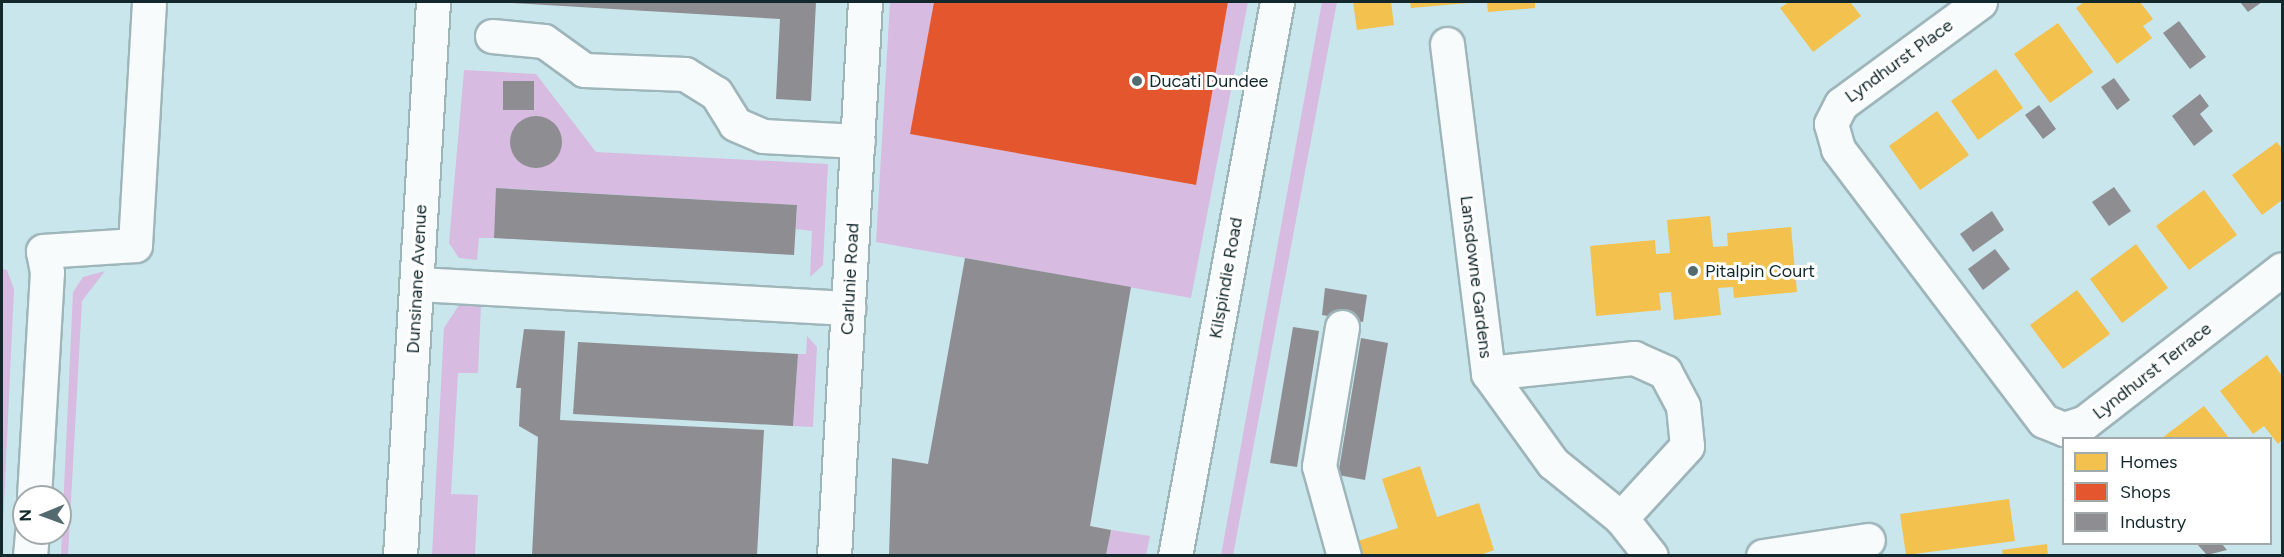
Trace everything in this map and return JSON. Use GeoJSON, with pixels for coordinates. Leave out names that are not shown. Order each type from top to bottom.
{"type":"FeatureCollection","features":[{"type":"Feature","properties":{"kind":"street"},"geometry":{"type":"LineString","coordinates":[[35,485],[47,272],[43,251],[135,245],[149,2]]}},
{"type":"Feature","properties":{"kind":"street","name":"Dunsinane Avenue"},"geometry":{"type":"LineString","coordinates":[[400,555],[433,2]]}},
{"type":"Feature","properties":{"kind":"street","name":"Carlunie Road"},"geometry":{"type":"LineString","coordinates":[[834,555],[865,2]]}},
{"type":"Feature","properties":{"kind":"street","name":"Kilspindie Road"},"geometry":{"type":"LineString","coordinates":[[1175,555],[1277,2]]}},
{"type":"Feature","properties":{"kind":"street","name":"Lyndhurst Place"},"geometry":{"type":"LineString","coordinates":[[1933,277],[1838,149],[1831,124],[1841,104],[1980,2]]}},
{"type":"Feature","properties":{"kind":"street"},"geometry":{"type":"LineString","coordinates":[[492,36],[544,41],[584,70],[685,74],[716,93],[735,124],[763,136],[858,141]]}},
{"type":"Feature","properties":{"kind":"street","name":"Lansdowne Gardens"},"geometry":{"type":"LineString","coordinates":[[1447,44],[1488,373],[1553,463],[1620,518],[1651,555]]}},
{"type":"Feature","properties":{"kind":"street","name":"Lyndhurst Terrace"},"geometry":{"type":"LineString","coordinates":[[1933,277],[2044,421],[2064,429],[2085,422],[2283,269]]}},
{"type":"Feature","properties":{"kind":"street"},"geometry":{"type":"LineString","coordinates":[[417,284],[848,308]]}},
{"type":"Feature","properties":{"kind":"street"},"geometry":{"type":"LineString","coordinates":[[1342,327],[1319,466],[1344,555]]}},
{"type":"Feature","properties":{"kind":"street"},"geometry":{"type":"LineString","coordinates":[[1488,373],[1634,358],[1665,372],[1683,406],[1687,446],[1620,518]]}},
{"type":"Feature","properties":{"kind":"street"},"geometry":{"type":"LineString","coordinates":[[1763,555],[1868,540]]}},
{"type":"Feature","properties":{"kind":"shaded area"},"geometry":{"type":"Polygon","coordinates":[[[890,2],[934,2],[911,134],[1195,185],[1228,2],[1248,2],[1191,298],[876,242],[890,2]]]}},
{"type":"Feature","properties":{"kind":"shaded area"},"geometry":{"type":"Polygon","coordinates":[[[1322,2],[1337,2],[1233,555],[1221,555],[1322,2]]]}},
{"type":"Feature","properties":{"kind":"shaded area"},"geometry":{"type":"Polygon","coordinates":[[[464,70],[536,74],[596,152],[828,164],[823,265],[810,277],[812,231],[796,229],[797,205],[497,188],[494,238],[479,238],[477,260],[459,258],[449,243],[464,70]]]}},
{"type":"Feature","properties":{"kind":"shaded area"},"geometry":{"type":"Polygon","coordinates":[[[2,269],[7,270],[14,289],[2,547],[2,269]]]}},
{"type":"Feature","properties":{"kind":"shaded area"},"geometry":{"type":"Polygon","coordinates":[[[105,271],[82,301],[72,485],[64,485],[73,292],[83,277],[105,271]]]}},
{"type":"Feature","properties":{"kind":"shaded area"},"geometry":{"type":"Polygon","coordinates":[[[459,305],[481,306],[478,373],[458,373],[451,494],[478,495],[475,555],[432,555],[444,328],[459,305]]]}},
{"type":"Feature","properties":{"kind":"shaded area"},"geometry":{"type":"Polygon","coordinates":[[[807,336],[817,347],[813,427],[793,426],[798,354],[806,354],[807,336]]]}},
{"type":"Feature","properties":{"kind":"shaded area"},"geometry":{"type":"Polygon","coordinates":[[[1111,530],[1150,536],[1146,555],[1106,556],[1111,530]]]}},
{"type":"Feature","properties":{"kind":"shaded area"},"geometry":{"type":"Polygon","coordinates":[[[61,545],[69,545],[68,555],[61,555],[61,545]]]}},
{"type":"Feature","properties":{"kind":"building: Homes"},"geometry":{"type":"Polygon","coordinates":[[[1353,2],[1391,2],[1394,25],[1357,30],[1353,2]]]}},
{"type":"Feature","properties":{"kind":"building: Homes"},"geometry":{"type":"Polygon","coordinates":[[[1410,2],[1468,2],[1468,3],[1411,8],[1410,2]]]}},
{"type":"Feature","properties":{"kind":"building: Homes"},"geometry":{"type":"Polygon","coordinates":[[[1487,2],[1535,2],[1535,8],[1488,12],[1487,2]]]}},
{"type":"Feature","properties":{"kind":"building: Homes"},"geometry":{"type":"Polygon","coordinates":[[[1789,2],[1850,2],[1861,16],[1813,52],[1780,8],[1789,2]]]}},
{"type":"Feature","properties":{"kind":"building: Homes"},"geometry":{"type":"Polygon","coordinates":[[[2084,2],[2140,2],[2153,19],[2143,26],[2152,38],[2117,64],[2076,8],[2084,2]]]}},
{"type":"Feature","properties":{"kind":"building: Homes"},"geometry":{"type":"Polygon","coordinates":[[[2058,23],[2093,72],[2050,103],[2014,54],[2058,23]]]}},
{"type":"Feature","properties":{"kind":"building: Homes"},"geometry":{"type":"Polygon","coordinates":[[[1996,69],[2023,108],[1978,140],[1951,101],[1996,69]]]}},
{"type":"Feature","properties":{"kind":"building: Homes"},"geometry":{"type":"Polygon","coordinates":[[[1937,111],[1969,155],[1920,190],[1889,146],[1937,111]]]}},
{"type":"Feature","properties":{"kind":"building: Homes"},"geometry":{"type":"Polygon","coordinates":[[[2277,142],[2282,149],[2282,200],[2262,215],[2232,175],[2277,142]]]}},
{"type":"Feature","properties":{"kind":"building: Homes"},"geometry":{"type":"Polygon","coordinates":[[[2204,190],[2237,235],[2189,270],[2156,226],[2204,190]]]}},
{"type":"Feature","properties":{"kind":"building: Homes","name":"Pitalpin Court"},"geometry":{"type":"Polygon","coordinates":[[[1710,216],[1713,247],[1728,246],[1727,233],[1791,227],[1797,292],[1734,298],[1733,287],[1718,288],[1721,315],[1674,320],[1671,292],[1659,293],[1661,310],[1596,316],[1590,246],[1655,240],[1656,254],[1670,253],[1667,220],[1710,216]]]}},
{"type":"Feature","properties":{"kind":"building: Homes"},"geometry":{"type":"Polygon","coordinates":[[[2136,244],[2168,288],[2122,323],[2090,279],[2136,244]]]}},
{"type":"Feature","properties":{"kind":"building: Homes"},"geometry":{"type":"Polygon","coordinates":[[[2077,290],[2110,334],[2063,369],[2030,325],[2077,290]]]}},
{"type":"Feature","properties":{"kind":"building: Homes"},"geometry":{"type":"Polygon","coordinates":[[[2267,355],[2282,376],[2282,440],[2278,444],[2264,426],[2253,434],[2220,391],[2267,355]]]}},
{"type":"Feature","properties":{"kind":"building: Homes"},"geometry":{"type":"Polygon","coordinates":[[[2204,406],[2228,437],[2163,437],[2204,406]]]}},
{"type":"Feature","properties":{"kind":"building: Homes"},"geometry":{"type":"Polygon","coordinates":[[[1420,466],[1437,517],[1479,503],[1494,550],[1478,556],[1363,556],[1358,541],[1398,528],[1382,479],[1420,466]]]}},
{"type":"Feature","properties":{"kind":"building: Homes"},"geometry":{"type":"Polygon","coordinates":[[[2009,499],[2015,541],[1906,555],[1900,514],[2009,499]]]}},
{"type":"Feature","properties":{"kind":"building: Homes"},"geometry":{"type":"Polygon","coordinates":[[[2047,544],[2048,556],[2003,556],[2002,550],[2047,544]]]}},
{"type":"Feature","properties":{"kind":"building: Shops"},"geometry":{"type":"Polygon","coordinates":[[[934,2],[1228,2],[1196,185],[910,134],[934,2]]]}},
{"type":"Feature","properties":{"kind":"building: Industry"},"geometry":{"type":"Polygon","coordinates":[[[497,2],[816,2],[811,101],[776,99],[780,19],[497,2]]]}},
{"type":"Feature","properties":{"kind":"building: Industry"},"geometry":{"type":"Polygon","coordinates":[[[2240,2],[2262,2],[2248,12],[2240,2]]]}},
{"type":"Feature","properties":{"kind":"building: Industry"},"geometry":{"type":"Polygon","coordinates":[[[2179,21],[2206,57],[2190,69],[2163,33],[2179,21]]]}},
{"type":"Feature","properties":{"kind":"building: Industry"},"geometry":{"type":"Polygon","coordinates":[[[2114,78],[2130,100],[2117,110],[2101,87],[2114,78]]]}},
{"type":"Feature","properties":{"kind":"building: Industry"},"geometry":{"type":"Polygon","coordinates":[[[503,81],[534,81],[534,110],[503,110],[503,81]]]}},
{"type":"Feature","properties":{"kind":"building: Industry"},"geometry":{"type":"Polygon","coordinates":[[[2200,94],[2209,106],[2200,114],[2213,131],[2194,146],[2172,116],[2200,94]]]}},
{"type":"Feature","properties":{"kind":"building: Industry"},"geometry":{"type":"Polygon","coordinates":[[[2039,105],[2056,129],[2043,139],[2025,115],[2039,105]]]}},
{"type":"Feature","properties":{"kind":"building: Industry"},"geometry":{"type":"Polygon","coordinates":[[[531,116],[541,116],[555,123],[562,142],[555,161],[541,168],[531,168],[521,164],[514,157],[510,147],[510,137],[514,127],[521,120],[531,116]]]}},
{"type":"Feature","properties":{"kind":"building: Industry"},"geometry":{"type":"Polygon","coordinates":[[[2114,187],[2131,211],[2109,226],[2092,202],[2114,187]]]}},
{"type":"Feature","properties":{"kind":"building: Industry"},"geometry":{"type":"Polygon","coordinates":[[[496,188],[797,205],[794,255],[494,238],[496,188]]]}},
{"type":"Feature","properties":{"kind":"building: Industry"},"geometry":{"type":"Polygon","coordinates":[[[1992,211],[2004,230],[1973,252],[1960,234],[1992,211]]]}},
{"type":"Feature","properties":{"kind":"building: Industry"},"geometry":{"type":"Polygon","coordinates":[[[1995,249],[2010,269],[1983,290],[1968,269],[1995,249]]]}},
{"type":"Feature","properties":{"kind":"building: Industry"},"geometry":{"type":"Polygon","coordinates":[[[965,258],[1131,287],[1090,526],[1111,530],[1106,555],[889,555],[892,458],[928,464],[965,258]]]}},
{"type":"Feature","properties":{"kind":"building: Industry"},"geometry":{"type":"Polygon","coordinates":[[[1325,288],[1367,295],[1363,322],[1322,315],[1325,288]]]}},
{"type":"Feature","properties":{"kind":"building: Industry"},"geometry":{"type":"Polygon","coordinates":[[[1293,327],[1319,331],[1297,467],[1270,463],[1293,327]]]}},
{"type":"Feature","properties":{"kind":"building: Industry"},"geometry":{"type":"Polygon","coordinates":[[[524,329],[565,331],[560,420],[764,430],[757,555],[532,555],[538,437],[519,426],[521,388],[516,388],[524,329]]]}},
{"type":"Feature","properties":{"kind":"building: Industry"},"geometry":{"type":"Polygon","coordinates":[[[1361,338],[1388,343],[1365,480],[1338,475],[1361,338]]]}},
{"type":"Feature","properties":{"kind":"building: Industry"},"geometry":{"type":"Polygon","coordinates":[[[578,342],[798,354],[793,426],[573,414],[578,342]]]}},
{"type":"Feature","properties":{"kind":"building: Industry"},"geometry":{"type":"Polygon","coordinates":[[[2198,545],[2223,545],[2227,550],[2207,555],[2198,545]]]}},
{"type":"Feature","properties":{"kind":"place","name":"Ducati Dundee"},"geometry":{"type":"Point","coordinates":[1137,81]}},
{"type":"Feature","properties":{"kind":"place","name":"Pitalpin Court"},"geometry":{"type":"Point","coordinates":[1693,271]}}]}
